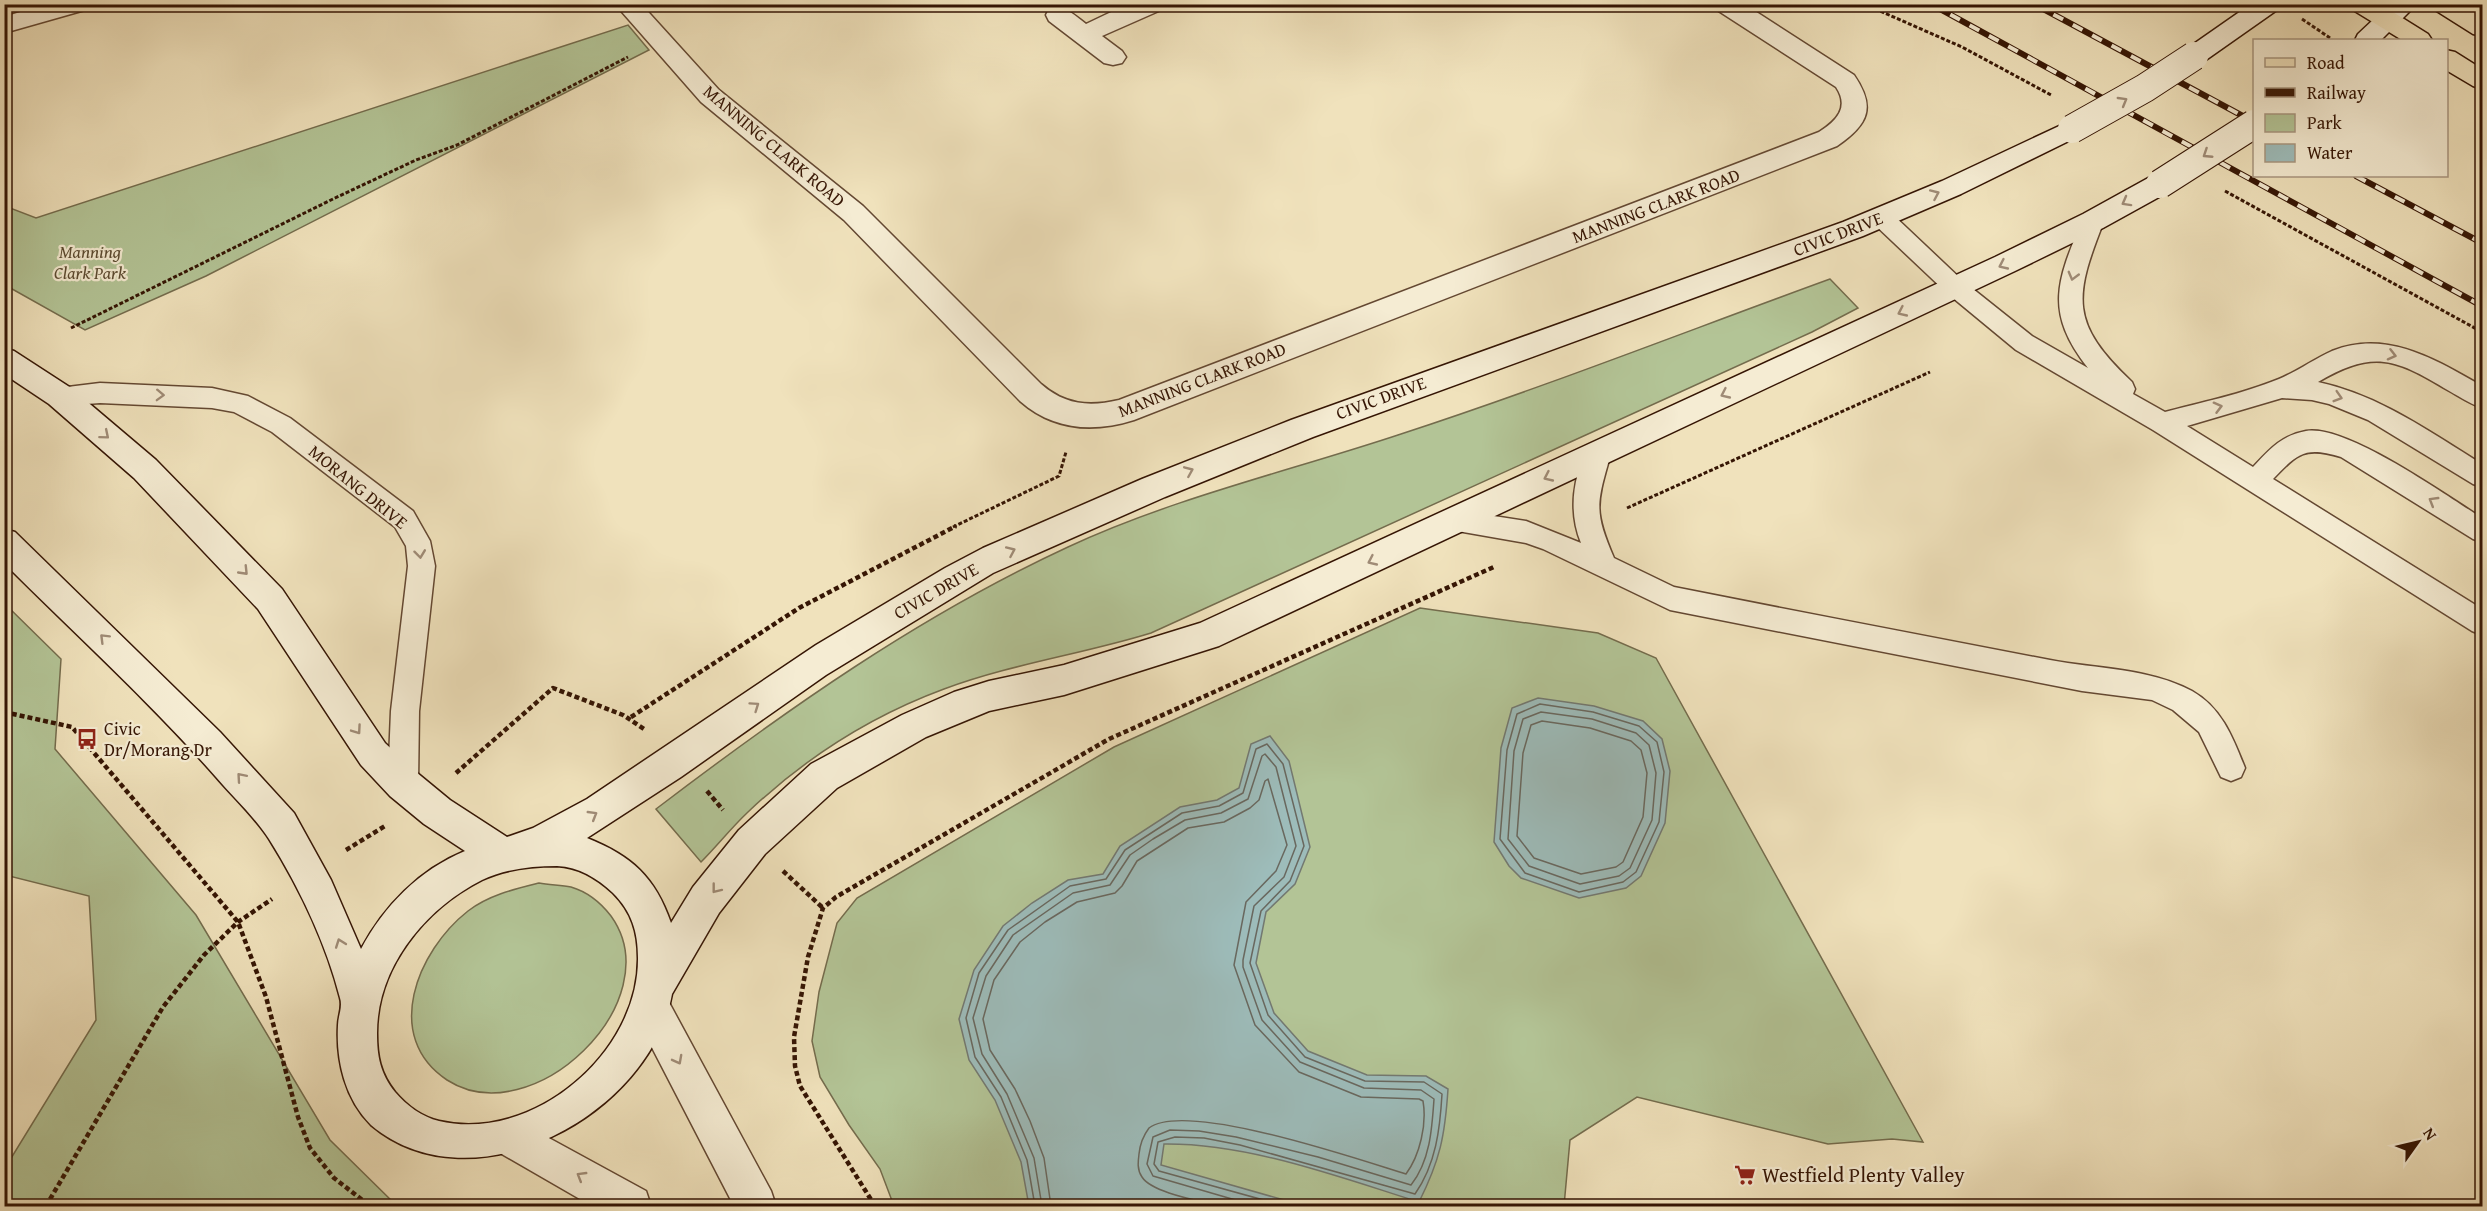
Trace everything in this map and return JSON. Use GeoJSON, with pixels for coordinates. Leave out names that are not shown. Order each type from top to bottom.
{"type":"FeatureCollection","features":[{"type":"Feature","properties":{"kind":"main road"},"geometry":{"type":"LineString","coordinates":[[4,26],[42,9],[76,4]]}},
{"type":"Feature","properties":{"kind":"main road","name":"MANNING CLARK ROAD"},"geometry":{"type":"LineString","coordinates":[[627,4],[721,106],[828,189],[871,229],[982,346],[1030,390],[1047,405],[1062,412],[1093,417],[1134,407],[1828,139],[1846,126],[1855,113],[1855,101],[1852,89],[1845,81],[1726,4]]}},
{"type":"Feature","properties":{"kind":"main road"},"geometry":{"type":"LineString","coordinates":[[1084,35],[1120,16],[1152,4]]}},
{"type":"Feature","properties":{"kind":"main road","name":"CIVIC DRIVE"},"geometry":{"type":"LineString","coordinates":[[360,999],[375,959],[398,924],[429,893],[465,870],[588,818],[808,669],[978,565],[1191,470],[1297,428],[1882,218],[1990,170],[2072,129],[2145,88],[2268,4]]}},
{"type":"Feature","properties":{"kind":"main road"},"geometry":{"type":"LineString","coordinates":[[2362,4],[2396,13],[2418,39]]}},
{"type":"Feature","properties":{"kind":"main road"},"geometry":{"type":"LineString","coordinates":[[2444,4],[2482,28]]}},
{"type":"Feature","properties":{"kind":"main road"},"geometry":{"type":"LineString","coordinates":[[2368,39],[2396,13]]}},
{"type":"Feature","properties":{"kind":"main road"},"geometry":{"type":"LineString","coordinates":[[1058,15],[1113,57]]}},
{"type":"Feature","properties":{"kind":"main road"},"geometry":{"type":"LineString","coordinates":[[2448,59],[2482,80]]}},
{"type":"Feature","properties":{"kind":"main road"},"geometry":{"type":"LineString","coordinates":[[4,542],[208,742],[281,825],[318,892],[338,935],[360,999],[356,1031],[358,1063],[369,1092],[388,1116],[414,1133],[444,1143],[478,1144],[513,1139],[550,1123],[590,1095],[612,1074],[635,1042],[653,997],[706,900],[752,842],[824,776],[868,750],[954,708],[989,696],[1064,680],[1207,636],[2093,221],[2160,184],[2253,124]]}},
{"type":"Feature","properties":{"kind":"main road"},"geometry":{"type":"LineString","coordinates":[[4,359],[60,396],[145,469],[270,599],[373,754],[403,784],[446,818],[512,852],[562,849],[598,859],[627,879],[648,908],[658,944],[653,997],[756,1206]]}},
{"type":"Feature","properties":{"kind":"main road"},"geometry":{"type":"LineString","coordinates":[[513,1139],[631,1206]]}},
{"type":"Feature","properties":{"kind":"lane"},"geometry":{"type":"LineString","coordinates":[[1882,218],[1955,287],[2024,343],[2162,423],[2482,623]]}},
{"type":"Feature","properties":{"kind":"lane"},"geometry":{"type":"LineString","coordinates":[[2093,221],[2072,277],[2068,305],[2083,347],[2104,372],[2162,423]]}},
{"type":"Feature","properties":{"kind":"lane"},"geometry":{"type":"LineString","coordinates":[[2162,423],[2280,389],[2314,374],[2337,359],[2361,351],[2389,353],[2421,364],[2482,398]]}},
{"type":"Feature","properties":{"kind":"lane"},"geometry":{"type":"LineString","coordinates":[[2280,389],[2314,391],[2342,398],[2374,412],[2482,477]]}},
{"type":"Feature","properties":{"kind":"lane","name":"MORANG DRIVE"},"geometry":{"type":"LineString","coordinates":[[60,396],[100,393],[212,398],[239,404],[281,425],[404,519],[413,531],[421,554],[421,580],[401,741],[403,784]]}},
{"type":"Feature","properties":{"kind":"lane"},"geometry":{"type":"LineString","coordinates":[[2255,482],[2282,453],[2294,445],[2307,441],[2325,442],[2350,450],[2482,531]]}},
{"type":"Feature","properties":{"kind":"lane"},"geometry":{"type":"LineString","coordinates":[[1598,453],[1585,499],[1587,526],[1604,566]]}},
{"type":"Feature","properties":{"kind":"lane"},"geometry":{"type":"LineString","coordinates":[[1455,521],[1526,532],[1552,541],[1670,598],[2082,680],[2154,688],[2183,701],[2209,723],[2218,737],[2230,768]]}},
{"type":"Feature","properties":{"kind":"path"},"geometry":{"type":"LineString","coordinates":[[1864,4],[1928,33]]}},
{"type":"Feature","properties":{"kind":"path"},"geometry":{"type":"LineString","coordinates":[[2297,16],[2332,39]]}},
{"type":"Feature","properties":{"kind":"path"},"geometry":{"type":"LineString","coordinates":[[71,328],[345,193],[416,160],[457,145],[662,41]]}},
{"type":"Feature","properties":{"kind":"path"},"geometry":{"type":"LineString","coordinates":[[1587,526],[1930,372]]}},
{"type":"Feature","properties":{"kind":"path"},"geometry":{"type":"LineString","coordinates":[[631,717],[799,608],[990,508],[1059,476]]}},
{"type":"Feature","properties":{"kind":"path"},"geometry":{"type":"LineString","coordinates":[[875,1206],[800,1086],[795,1066],[794,1037],[806,968],[823,908],[836,897],[1109,739],[1552,541]]}},
{"type":"Feature","properties":{"kind":"path"},"geometry":{"type":"LineString","coordinates":[[4,712],[72,727],[238,922],[250,947],[265,990],[304,1134],[315,1156],[334,1179],[370,1206]]}},
{"type":"Feature","properties":{"kind":"path"},"geometry":{"type":"LineString","coordinates":[[46,1206],[163,1007],[204,955],[238,922]]}},
{"type":"Feature","properties":{"kind":"green space","name":"Manning Clark Park"},"geometry":{"type":"Polygon","coordinates":[[[628,25],[649,50],[206,276],[85,330],[5,285],[5,206],[36,218],[628,25]]]}},
{"type":"Feature","properties":{"kind":"green space"},"geometry":{"type":"Polygon","coordinates":[[[1830,279],[1858,308],[1812,332],[1151,633],[969,680],[890,712],[840,741],[792,774],[748,812],[701,862],[656,809],[804,701],[906,634],[1013,574],[1068,547],[1190,499],[1455,416],[1830,279]]]}},
{"type":"Feature","properties":{"kind":"green space"},"geometry":{"type":"Polygon","coordinates":[[[4,603],[61,659],[55,749],[196,915],[330,1140],[397,1206],[5,1206],[5,1168],[96,1020],[89,896],[5,875],[4,603]]]}},
{"type":"Feature","properties":{"kind":"green space"},"geometry":{"type":"Polygon","coordinates":[[[1420,608],[1598,633],[1656,658],[1923,1142],[1892,1139],[1828,1144],[1637,1097],[1570,1140],[1564,1206],[894,1206],[880,1169],[849,1125],[820,1077],[812,1041],[819,992],[837,923],[857,898],[1114,747],[1420,608]]]}},
{"type":"Feature","properties":{"kind":"green space"},"geometry":{"type":"Polygon","coordinates":[[[539,883],[571,887],[583,892],[598,902],[611,916],[625,950],[623,985],[608,1020],[584,1050],[552,1075],[517,1090],[481,1092],[447,1080],[427,1062],[416,1041],[412,1018],[414,994],[422,971],[434,948],[468,911],[493,897],[539,883]]]}},
{"type":"Feature","properties":{"kind":"water"},"geometry":{"type":"Polygon","coordinates":[[[1538,698],[1594,706],[1643,721],[1662,739],[1670,771],[1665,823],[1641,876],[1626,888],[1579,898],[1521,878],[1509,866],[1494,842],[1501,748],[1512,708],[1538,698]]]}},
{"type":"Feature","properties":{"kind":"water"},"geometry":{"type":"Polygon","coordinates":[[[1270,736],[1289,761],[1310,847],[1295,884],[1266,912],[1256,963],[1274,1013],[1308,1051],[1367,1075],[1426,1076],[1448,1089],[1440,1147],[1432,1173],[1419,1202],[1325,1172],[1261,1155],[1196,1145],[1164,1144],[1161,1165],[1305,1206],[1029,1206],[1021,1162],[995,1100],[969,1060],[959,1019],[974,970],[1003,926],[1032,903],[1068,880],[1103,874],[1120,846],[1180,807],[1217,800],[1239,788],[1251,744],[1270,736]]]}},
{"type":"Feature","properties":{"kind":"railway"},"geometry":{"type":"LineString","coordinates":[[1931,4],[2482,306]]}},
{"type":"Feature","properties":{"kind":"railway"},"geometry":{"type":"LineString","coordinates":[[2034,4],[2253,121]]}},
{"type":"Feature","properties":{"kind":"railway"},"geometry":{"type":"LineString","coordinates":[[2358,177],[2482,243]]}},
{"type":"Feature","properties":{"kind":"place","name":"Civic Dr/Morang Dr"},"geometry":{"type":"Point","coordinates":[87,739]}},
{"type":"Feature","properties":{"kind":"place","name":"Westfield Plenty Valley"},"geometry":{"type":"Point","coordinates":[1745,1175]}}]}
